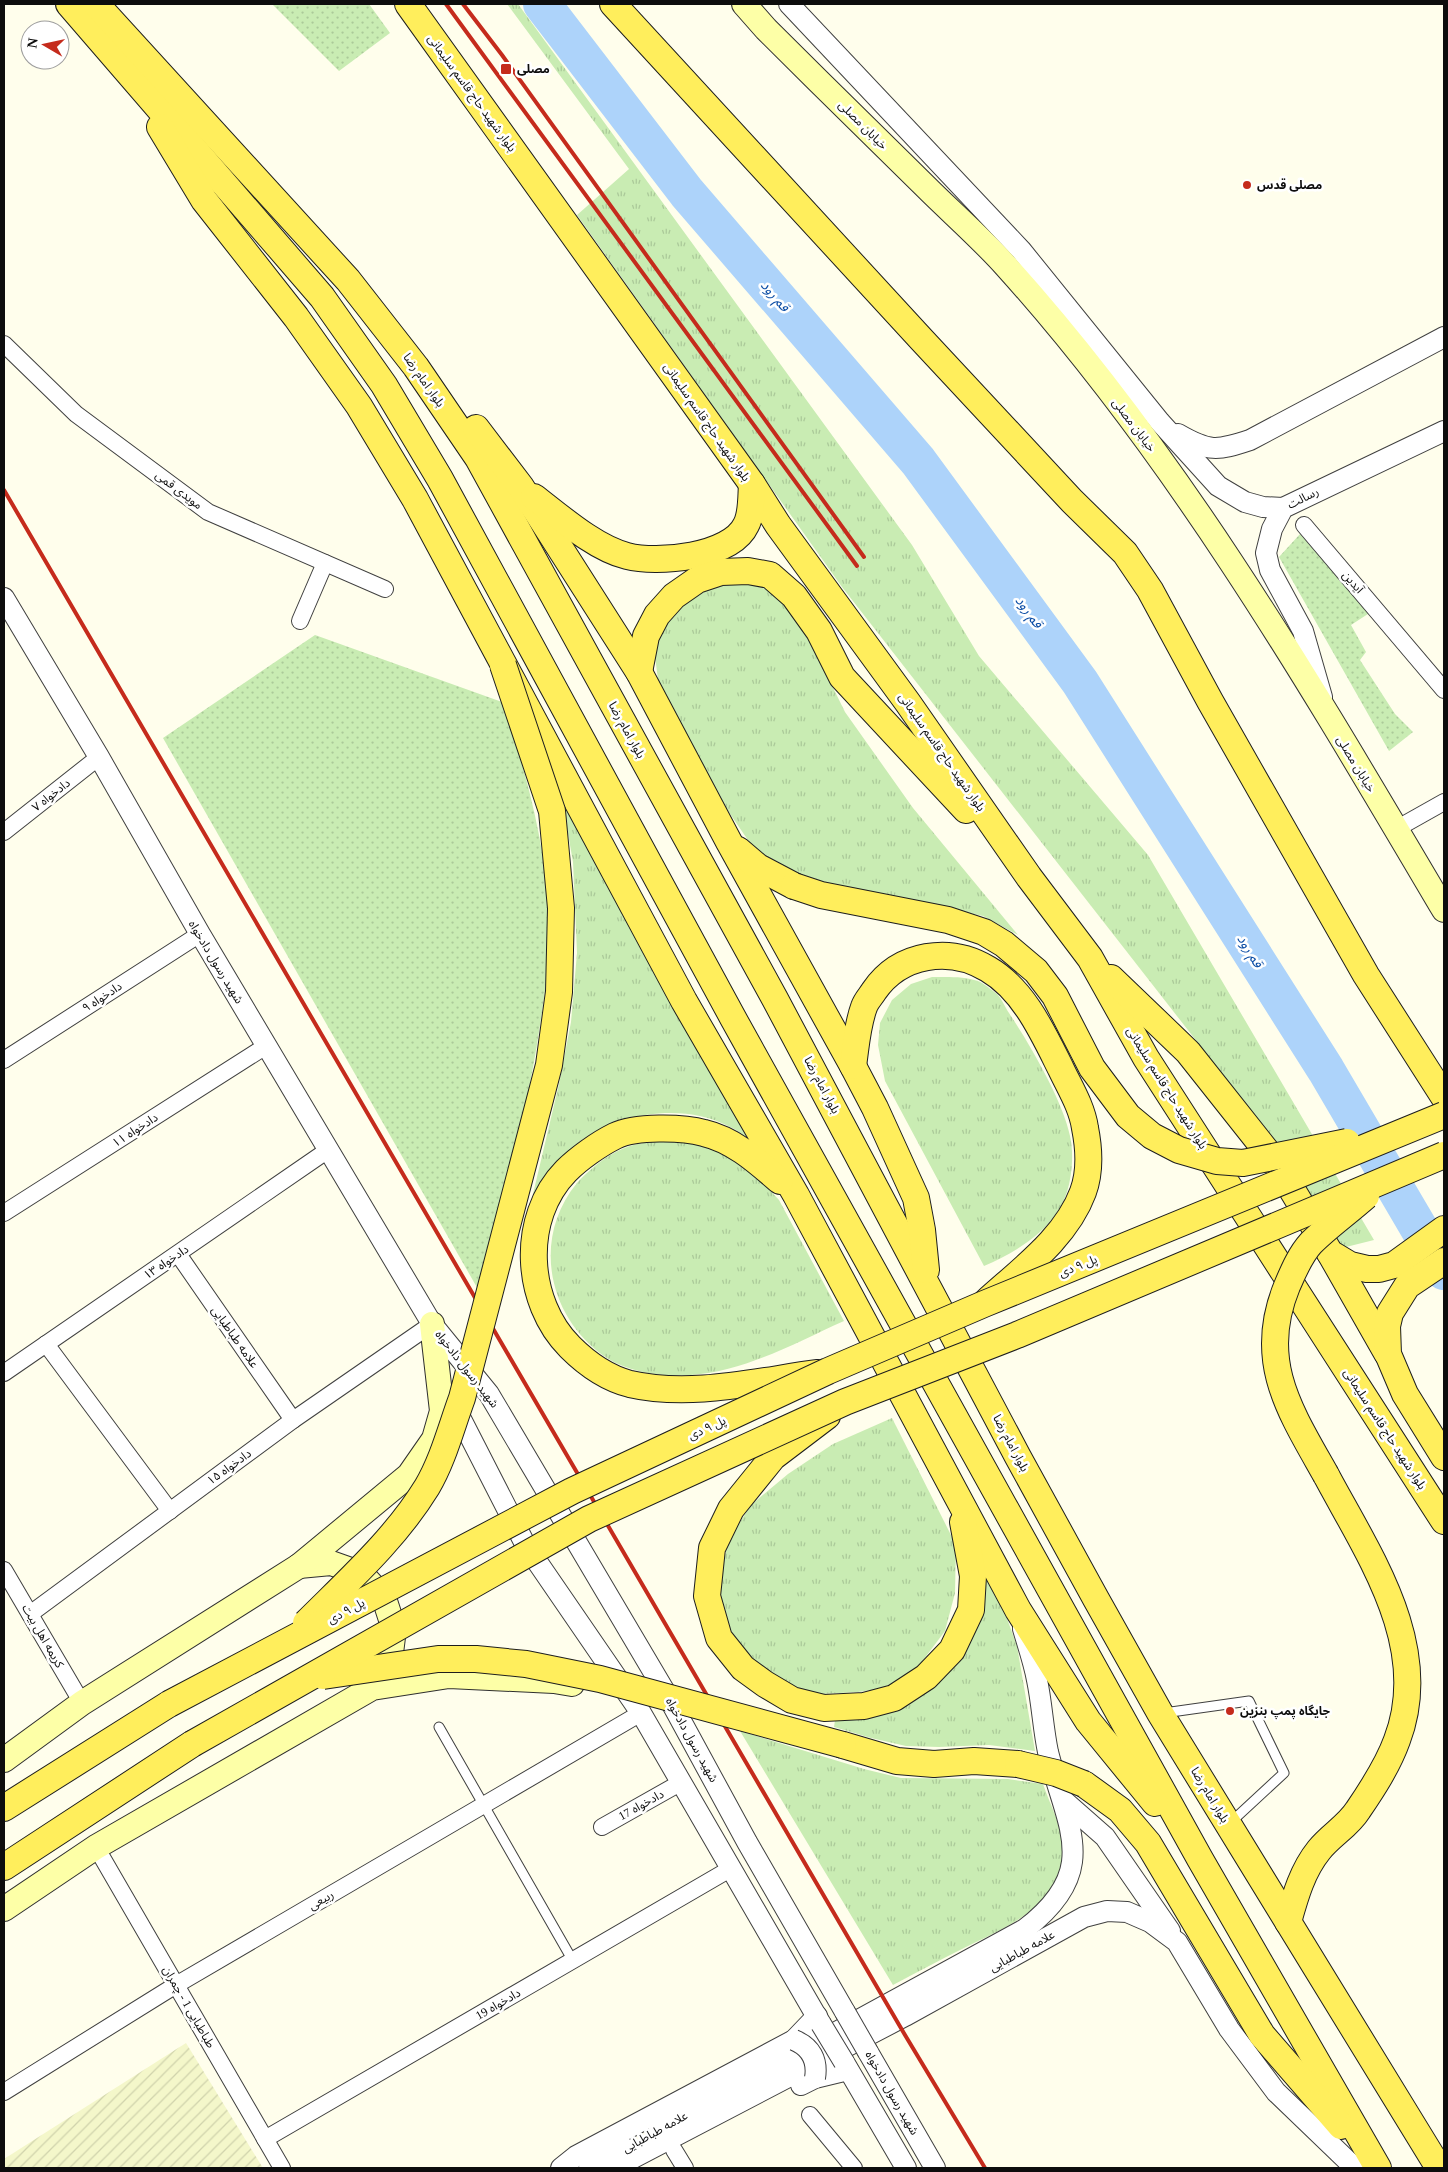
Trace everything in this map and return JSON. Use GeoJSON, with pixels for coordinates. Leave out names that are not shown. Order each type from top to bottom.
{"type":"FeatureCollection","features":[{"type":"Feature","properties":{"kind":"main road"},"geometry":{"type":"LineString","coordinates":[[68,4],[130,57],[322,297],[390,394],[440,479],[733,1018],[1200,1859],[1377,2168]]}},
{"type":"Feature","properties":{"kind":"main road"},"geometry":{"type":"LineString","coordinates":[[96,4],[130,57],[204,200],[296,317],[359,406],[415,500],[684,1001],[796,1195],[1018,1610],[1088,1721],[1200,1859]]}},
{"type":"Feature","properties":{"kind":"main road","name":"بلوار شهید حاج قاسم سلیمانی"},"geometry":{"type":"LineString","coordinates":[[408,4],[752,484],[778,525],[908,703],[1029,877],[1090,958],[1146,1058],[1444,1522]]}},
{"type":"Feature","properties":{"kind":"main road"},"geometry":{"type":"LineString","coordinates":[[612,4],[1072,501],[1124,553],[1150,590],[1210,701],[1366,975],[1444,1097]]}},
{"type":"Feature","properties":{"kind":"main road","name":"خیابان مصلی"},"geometry":{"type":"LineString","coordinates":[[744,4],[766,29],[1004,264],[1082,357],[1141,433],[1202,517],[1328,716],[1444,910]]}},
{"type":"Feature","properties":{"kind":"main road","name":"بلوار امام رضا"},"geometry":{"type":"LineString","coordinates":[[130,57],[348,280],[416,368],[478,458],[771,990],[927,1281],[1018,1457],[1160,1713],[1439,2168]]}},
{"type":"Feature","properties":{"kind":"main road"},"geometry":{"type":"LineString","coordinates":[[416,368],[478,430],[521,487],[638,672],[875,1108],[916,1198],[922,1230],[927,1281]]}},
{"type":"Feature","properties":{"kind":"main road"},"geometry":{"type":"LineString","coordinates":[[521,487],[590,539],[626,556],[662,560],[692,556],[716,548],[738,536],[746,526],[750,513],[752,484]]}},
{"type":"Feature","properties":{"kind":"main road"},"geometry":{"type":"LineString","coordinates":[[638,672],[646,636],[657,615],[674,596],[697,580],[721,572],[748,571],[770,575],[794,596],[819,631],[842,677],[1029,877]]}},
{"type":"Feature","properties":{"kind":"main road"},"geometry":{"type":"LineString","coordinates":[[287,1642],[379,1551],[399,1527],[431,1477],[462,1398],[549,1065],[559,992],[561,908],[552,811],[503,665]]}},
{"type":"Feature","properties":{"kind":"main road"},"geometry":{"type":"LineString","coordinates":[[729,842],[758,867],[794,886],[821,895],[948,920],[984,932],[1004,944],[1036,971],[1055,996],[1092,1068],[1128,1116],[1152,1136],[1179,1150],[1217,1161],[1243,1163],[1430,1120]]}},
{"type":"Feature","properties":{"kind":"main road"},"geometry":{"type":"LineString","coordinates":[[853,1066],[857,1031],[864,1005],[891,972],[910,961],[934,955],[958,956],[988,969],[1013,989],[1041,1029],[1076,1100],[1085,1128],[1088,1163],[1084,1191],[1070,1220],[1046,1247],[984,1304]]}},
{"type":"Feature","properties":{"kind":"main road"},"geometry":{"type":"LineString","coordinates":[[1090,958],[1188,1052],[1276,1163],[1388,1354],[1405,1394],[1444,1457]]}},
{"type":"Feature","properties":{"kind":"main road","name":"پل ۹ دی"},"geometry":{"type":"LineString","coordinates":[[4,1808],[169,1704],[572,1492],[828,1371],[984,1304],[1430,1120]]}},
{"type":"Feature","properties":{"kind":"main road"},"geometry":{"type":"LineString","coordinates":[[796,1195],[756,1160],[724,1140],[705,1133],[679,1128],[648,1129],[616,1135],[565,1172],[547,1198],[537,1225],[534,1252],[536,1281],[544,1310],[557,1334],[580,1357],[603,1373],[629,1384],[661,1389],[715,1387],[828,1371]]}},
{"type":"Feature","properties":{"kind":"main road"},"geometry":{"type":"LineString","coordinates":[[4,1867],[192,1744],[588,1519],[845,1402],[1016,1335],[1444,1155]]}},
{"type":"Feature","properties":{"kind":"main road"},"geometry":{"type":"LineString","coordinates":[[1288,1922],[1305,1870],[1320,1849],[1352,1820],[1374,1787],[1398,1740],[1405,1704],[1405,1648],[1396,1614],[1382,1581],[1290,1410],[1278,1373],[1274,1337],[1275,1328],[1284,1294],[1294,1270],[1310,1244],[1385,1180]]}},
{"type":"Feature","properties":{"kind":"main road"},"geometry":{"type":"LineString","coordinates":[[1388,1354],[1386,1326],[1400,1276],[1443,1230]]}},
{"type":"Feature","properties":{"kind":"main road"},"geometry":{"type":"LineString","coordinates":[[1330,1253],[1350,1265],[1367,1269],[1379,1269],[1400,1276],[1444,1261]]}},
{"type":"Feature","properties":{"kind":"main road"},"geometry":{"type":"LineString","coordinates":[[4,1760],[82,1703],[299,1566],[409,1475],[434,1439],[442,1410],[432,1324]]}},
{"type":"Feature","properties":{"kind":"main road"},"geometry":{"type":"LineString","coordinates":[[845,1402],[773,1457],[731,1509],[712,1548],[707,1596],[719,1638],[743,1668],[764,1684],[792,1700],[824,1708],[864,1706],[894,1698],[926,1677],[952,1650],[971,1610],[973,1576],[959,1499]]}},
{"type":"Feature","properties":{"kind":"main road"},"geometry":{"type":"LineString","coordinates":[[299,1566],[331,1563],[362,1574],[384,1598],[394,1629],[390,1661],[372,1688]]}},
{"type":"Feature","properties":{"kind":"main road"},"geometry":{"type":"LineString","coordinates":[[307,1679],[438,1659],[476,1659],[526,1664],[600,1679],[897,1761],[934,1764],[974,1761],[1018,1764],[1056,1773],[1084,1784],[1120,1810],[1148,1843],[1262,2035],[1377,2168]]}},
{"type":"Feature","properties":{"kind":"main road"},"geometry":{"type":"LineString","coordinates":[[4,1909],[96,1846],[372,1688],[448,1676],[554,1681],[626,1692]]}},
{"type":"Feature","properties":{"kind":"street","name":"خیابان مصلی"},"geometry":{"type":"LineString","coordinates":[[789,4],[1021,250],[1160,422],[1218,486],[1245,502],[1263,507],[1286,507]]}},
{"type":"Feature","properties":{"kind":"street"},"geometry":{"type":"LineString","coordinates":[[1160,422],[1200,447],[1225,448],[1250,440],[1444,336]]}},
{"type":"Feature","properties":{"kind":"street","name":"مویدی قمی"},"geometry":{"type":"LineString","coordinates":[[4,344],[76,414],[208,512],[385,589]]}},
{"type":"Feature","properties":{"kind":"street","name":"رسالت"},"geometry":{"type":"LineString","coordinates":[[1328,716],[1303,631],[1270,570],[1266,553],[1272,529],[1286,507],[1443,435]]}},
{"type":"Feature","properties":{"kind":"street","name":"آیدین"},"geometry":{"type":"LineString","coordinates":[[1304,525],[1444,690]]}},
{"type":"Feature","properties":{"kind":"street"},"geometry":{"type":"LineString","coordinates":[[300,622],[325,563]]}},
{"type":"Feature","properties":{"kind":"street","name":"شهید رسول دادخواه"},"geometry":{"type":"LineString","coordinates":[[4,599],[266,1046],[432,1324],[489,1394],[667,1695],[747,1842],[935,2168]]}},
{"type":"Feature","properties":{"kind":"street","name":"دادخواه ۷"},"geometry":{"type":"LineString","coordinates":[[4,832],[98,757]]}},
{"type":"Feature","properties":{"kind":"street"},"geometry":{"type":"LineString","coordinates":[[1396,830],[1444,802]]}},
{"type":"Feature","properties":{"kind":"street","name":"دادخواه ۹"},"geometry":{"type":"LineString","coordinates":[[4,1060],[200,934]]}},
{"type":"Feature","properties":{"kind":"street","name":"دادخواه ۱۱"},"geometry":{"type":"LineString","coordinates":[[4,1214],[266,1046]]}},
{"type":"Feature","properties":{"kind":"street","name":"دادخواه ۱۳"},"geometry":{"type":"LineString","coordinates":[[4,1373],[328,1150]]}},
{"type":"Feature","properties":{"kind":"street","name":"علامه طباطبایی"},"geometry":{"type":"LineString","coordinates":[[178,1254],[293,1420]]}},
{"type":"Feature","properties":{"kind":"street","name":"شهید رسول دادخواه"},"geometry":{"type":"LineString","coordinates":[[432,1324],[460,1417],[525,1544],[640,1714],[906,2168]]}},
{"type":"Feature","properties":{"kind":"street","name":"دادخواه ۱۵"},"geometry":{"type":"LineString","coordinates":[[30,1614],[293,1420],[432,1324]]}},
{"type":"Feature","properties":{"kind":"street"},"geometry":{"type":"LineString","coordinates":[[46,1344],[170,1510]]}},
{"type":"Feature","properties":{"kind":"street","name":"کریمه اهل بیت"},"geometry":{"type":"LineString","coordinates":[[4,1570],[82,1703]]}},
{"type":"Feature","properties":{"kind":"street","name":"علامه طباطبایی"},"geometry":{"type":"LineString","coordinates":[[589,2168],[1025,1929],[1045,1913],[1060,1895],[1068,1879],[1072,1859],[1073,1836],[1048,1751],[1037,1679],[1018,1610]]}},
{"type":"Feature","properties":{"kind":"street","name":"ربیعی"},"geometry":{"type":"LineString","coordinates":[[4,2092],[176,1985],[640,1714]]}},
{"type":"Feature","properties":{"kind":"street","name":"دادخواه 17"},"geometry":{"type":"LineString","coordinates":[[602,1827],[680,1783]]}},
{"type":"Feature","properties":{"kind":"street"},"geometry":{"type":"LineString","coordinates":[[1063,1800],[1105,1837],[1177,1942]]}},
{"type":"Feature","properties":{"kind":"street"},"geometry":{"type":"LineString","coordinates":[[727,1863],[747,1842]]}},
{"type":"Feature","properties":{"kind":"street","name":"طباطبایی 1 - چمران"},"geometry":{"type":"LineString","coordinates":[[96,1846],[282,2168]]}},
{"type":"Feature","properties":{"kind":"street","name":"دادخواه 19"},"geometry":{"type":"LineString","coordinates":[[265,2139],[573,1960],[727,1863]]}},
{"type":"Feature","properties":{"kind":"street","name":"علامه طباطبایی"},"geometry":{"type":"LineString","coordinates":[[614,2168],[906,2016],[1084,1917],[1106,1910],[1127,1912],[1150,1922],[1177,1942],[1230,2029],[1276,2092],[1355,2168]]}},
{"type":"Feature","properties":{"kind":"street"},"geometry":{"type":"LineString","coordinates":[[561,2168],[576,2156],[794,2040],[819,2020]]}},
{"type":"Feature","properties":{"kind":"street"},"geometry":{"type":"LineString","coordinates":[[794,2040],[801,2043],[812,2054],[815,2062],[815,2078]]}},
{"type":"Feature","properties":{"kind":"street"},"geometry":{"type":"LineString","coordinates":[[640,2168],[815,2078],[846,2066]]}},
{"type":"Feature","properties":{"kind":"street"},"geometry":{"type":"LineString","coordinates":[[810,2115],[854,2168]]}},
{"type":"Feature","properties":{"kind":"street"},"geometry":{"type":"LineString","coordinates":[[674,2150],[685,2168]]}},
{"type":"Feature","properties":{"kind":"lane"},"geometry":{"type":"LineString","coordinates":[[1160,1713],[1249,1701],[1284,1773],[1228,1825]]}},
{"type":"Feature","properties":{"kind":"lane"},"geometry":{"type":"LineString","coordinates":[[439,1726],[573,1960]]}},
{"type":"Feature","properties":{"kind":"green space"},"geometry":{"type":"Polygon","coordinates":[[[272,4],[369,4],[390,33],[339,71],[272,4]]]}},
{"type":"Feature","properties":{"kind":"green space"},"geometry":{"type":"Polygon","coordinates":[[[507,4],[518,4],[912,545],[979,656],[1148,855],[1374,1240],[1338,1249],[1273,1139],[842,587],[577,215],[629,169],[507,4]]]}},
{"type":"Feature","properties":{"kind":"green space"},"geometry":{"type":"Polygon","coordinates":[[[1300,534],[1371,612],[1351,625],[1366,652],[1360,660],[1395,714],[1413,732],[1389,751],[1279,557],[1300,534]]]}},
{"type":"Feature","properties":{"kind":"green space"},"geometry":{"type":"Polygon","coordinates":[[[720,581],[762,582],[785,602],[809,639],[845,712],[913,808],[1018,935],[983,916],[932,905],[859,896],[790,875],[752,846],[726,808],[658,680],[655,656],[659,631],[681,600],[720,581]]]}},
{"type":"Feature","properties":{"kind":"green space"},"geometry":{"type":"Polygon","coordinates":[[[315,635],[502,702],[526,778],[538,829],[546,881],[549,908],[549,952],[535,1059],[521,1126],[479,1291],[163,738],[315,635]]]}},
{"type":"Feature","properties":{"kind":"green space"},"geometry":{"type":"Polygon","coordinates":[[[562,800],[758,1145],[740,1132],[711,1119],[673,1113],[634,1117],[598,1130],[582,1140],[562,1158],[533,1194],[559,1084],[571,1022],[577,953],[573,862],[562,800]]]}},
{"type":"Feature","properties":{"kind":"green space"},"geometry":{"type":"Polygon","coordinates":[[[932,977],[973,979],[982,983],[999,996],[1053,1090],[1066,1122],[1071,1143],[1072,1164],[1069,1186],[1061,1205],[1053,1217],[1044,1228],[1022,1246],[984,1266],[885,1081],[878,1045],[880,1023],[892,1000],[911,984],[932,977]]]}},
{"type":"Feature","properties":{"kind":"green space"},"geometry":{"type":"Polygon","coordinates":[[[681,1140],[716,1149],[752,1171],[779,1200],[844,1321],[789,1347],[751,1362],[731,1368],[691,1375],[648,1373],[626,1367],[607,1358],[587,1342],[571,1322],[559,1300],[553,1277],[551,1253],[554,1228],[563,1205],[577,1183],[609,1155],[629,1146],[659,1141],[681,1140]]]}},
{"type":"Feature","properties":{"kind":"green space"},"geometry":{"type":"Polygon","coordinates":[[[892,1418],[956,1545],[955,1593],[945,1631],[918,1667],[891,1687],[858,1692],[821,1694],[797,1689],[768,1672],[743,1651],[730,1629],[720,1597],[722,1569],[729,1539],[751,1505],[788,1474],[833,1444],[892,1418]]]}},
{"type":"Feature","properties":{"kind":"green space"},"geometry":{"type":"Polygon","coordinates":[[[987,1575],[1005,1613],[1017,1646],[1035,1751],[989,1745],[906,1746],[834,1727],[835,1720],[872,1716],[981,1611],[987,1575]]]}},
{"type":"Feature","properties":{"kind":"green space"},"geometry":{"type":"Polygon","coordinates":[[[740,1731],[864,1769],[901,1778],[1008,1779],[1043,1784],[1062,1838],[1063,1857],[1059,1875],[1051,1890],[1040,1903],[1011,1924],[893,1985],[740,1731]]]}},
{"type":"Feature","properties":{"kind":"green space"},"geometry":{"type":"Polygon","coordinates":[[[186,2043],[263,2168],[4,2168],[4,2159],[186,2043]]]}},
{"type":"Feature","properties":{"kind":"waterway","name":"قم رود"},"geometry":{"type":"LineString","coordinates":[[542,4],[687,193],[918,461],[1080,682],[1326,1070],[1444,1271]]}},
{"type":"Feature","properties":{"kind":"railway"},"geometry":{"type":"LineString","coordinates":[[446,4],[857,566]]}},
{"type":"Feature","properties":{"kind":"railway"},"geometry":{"type":"LineString","coordinates":[[463,4],[502,55],[864,557]]}},
{"type":"Feature","properties":{"kind":"railway"},"geometry":{"type":"LineString","coordinates":[[4,490],[905,2035],[985,2168]]}},
{"type":"Feature","properties":{"kind":"place","name":"مصلی"},"geometry":{"type":"Point","coordinates":[506,69]}},
{"type":"Feature","properties":{"kind":"place","name":"مصلی قدس"},"geometry":{"type":"Point","coordinates":[1247,185]}},
{"type":"Feature","properties":{"kind":"place","name":"جایگاه پمپ بنزین"},"geometry":{"type":"Point","coordinates":[1230,1711]}}]}
